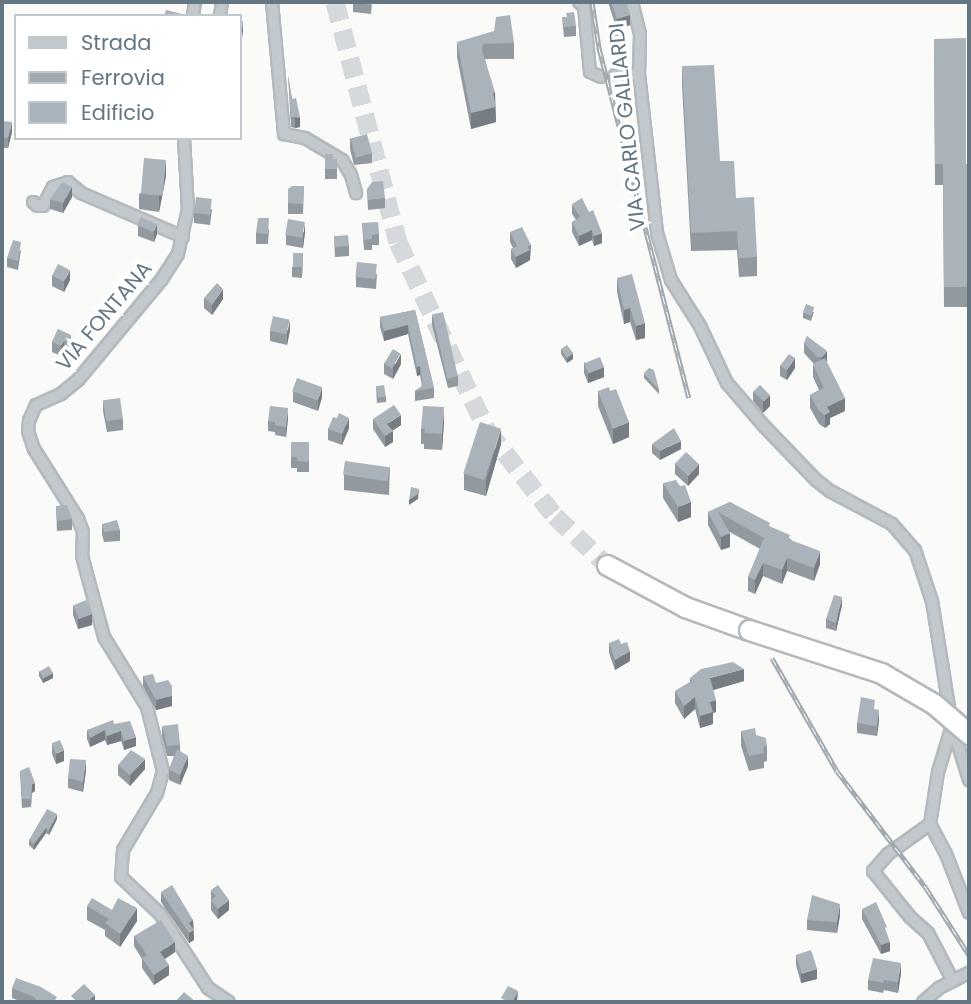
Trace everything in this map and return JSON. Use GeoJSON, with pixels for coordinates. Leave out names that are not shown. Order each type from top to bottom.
{"type":"FeatureCollection","features":[{"type":"Feature","properties":{"kind":"highway"},"geometry":{"type":"LineString","coordinates":[[607,565],[685,607],[881,673],[924,697],[961,730]]}},
{"type":"Feature","properties":{"kind":"street"},"geometry":{"type":"LineString","coordinates":[[272,2],[284,134],[305,138],[342,160],[351,175],[356,193]]}},
{"type":"Feature","properties":{"kind":"street"},"geometry":{"type":"LineString","coordinates":[[579,2],[584,6],[590,72],[601,77]]}},
{"type":"Feature","properties":{"kind":"street","name":"VIA CARLO GALLARDI"},"geometry":{"type":"LineString","coordinates":[[632,2],[640,34],[639,74],[657,233],[671,280],[701,326],[727,383],[764,426],[830,491],[885,519],[909,539],[932,601],[948,685],[961,730]]}},
{"type":"Feature","properties":{"kind":"street"},"geometry":{"type":"LineString","coordinates":[[615,75],[639,74]]}},
{"type":"Feature","properties":{"kind":"street","name":"VIA FONTANA"},"geometry":{"type":"LineString","coordinates":[[184,140],[188,209],[178,254],[162,279],[78,380],[61,394],[36,405],[28,431],[34,449],[78,519],[83,532],[82,556],[104,637],[136,684],[147,707],[161,760],[163,781],[123,850],[121,877],[160,914],[208,988],[229,1002]]}},
{"type":"Feature","properties":{"kind":"street"},"geometry":{"type":"LineString","coordinates":[[33,202],[43,206],[53,187],[68,182],[81,193],[183,237]]}},
{"type":"Feature","properties":{"kind":"street"},"geometry":{"type":"LineString","coordinates":[[961,730],[969,780]]}},
{"type":"Feature","properties":{"kind":"street"},"geometry":{"type":"LineString","coordinates":[[961,730],[938,772],[930,824],[946,854],[969,913]]}},
{"type":"Feature","properties":{"kind":"street"},"geometry":{"type":"LineString","coordinates":[[930,824],[888,854],[873,871],[910,917],[928,933],[953,981]]}},
{"type":"Feature","properties":{"kind":"street"},"geometry":{"type":"LineString","coordinates":[[923,1002],[939,988],[969,973]]}},
{"type":"Feature","properties":{"kind":"building"},"geometry":{"type":"Polygon","coordinates":[[[611,2],[625,2],[630,15],[617,19],[611,2]]]}},
{"type":"Feature","properties":{"kind":"building"},"geometry":{"type":"Polygon","coordinates":[[[166,10],[182,14],[165,14],[166,10]]]}},
{"type":"Feature","properties":{"kind":"building"},"geometry":{"type":"Polygon","coordinates":[[[574,12],[576,26],[564,27],[562,17],[567,17],[566,13],[574,12]]]}},
{"type":"Feature","properties":{"kind":"building"},"geometry":{"type":"Polygon","coordinates":[[[510,15],[514,43],[483,44],[482,50],[495,92],[496,107],[471,113],[457,42],[494,31],[496,17],[510,15]]]}},
{"type":"Feature","properties":{"kind":"building"},"geometry":{"type":"Polygon","coordinates":[[[609,30],[625,32],[625,54],[617,56],[609,30]]]}},
{"type":"Feature","properties":{"kind":"building"},"geometry":{"type":"Polygon","coordinates":[[[966,38],[969,287],[944,287],[943,164],[935,164],[934,39],[966,38]]]}},
{"type":"Feature","properties":{"kind":"building"},"geometry":{"type":"Polygon","coordinates":[[[714,65],[720,161],[734,161],[736,198],[754,197],[757,257],[739,258],[737,231],[691,233],[682,66],[714,65]]]}},
{"type":"Feature","properties":{"kind":"building"},"geometry":{"type":"Polygon","coordinates":[[[288,75],[292,99],[296,98],[300,117],[291,117],[288,75]]]}},
{"type":"Feature","properties":{"kind":"building"},"geometry":{"type":"Polygon","coordinates":[[[2,121],[12,122],[8,138],[2,137],[2,121]]]}},
{"type":"Feature","properties":{"kind":"building"},"geometry":{"type":"Polygon","coordinates":[[[367,134],[372,153],[356,158],[351,138],[367,134]]]}},
{"type":"Feature","properties":{"kind":"building"},"geometry":{"type":"Polygon","coordinates":[[[325,154],[333,154],[333,159],[337,159],[337,169],[325,169],[325,154]]]}},
{"type":"Feature","properties":{"kind":"building"},"geometry":{"type":"Polygon","coordinates":[[[144,158],[166,160],[163,196],[141,194],[144,158]]]}},
{"type":"Feature","properties":{"kind":"building"},"geometry":{"type":"Polygon","coordinates":[[[383,181],[385,198],[368,200],[367,189],[372,182],[383,181]]]}},
{"type":"Feature","properties":{"kind":"building"},"geometry":{"type":"Polygon","coordinates":[[[62,182],[72,187],[63,203],[50,199],[62,182]]]}},
{"type":"Feature","properties":{"kind":"building"},"geometry":{"type":"Polygon","coordinates":[[[292,186],[304,186],[303,204],[288,203],[288,189],[292,186]]]}},
{"type":"Feature","properties":{"kind":"building"},"geometry":{"type":"Polygon","coordinates":[[[196,197],[212,199],[210,215],[194,213],[196,197]]]}},
{"type":"Feature","properties":{"kind":"building"},"geometry":{"type":"Polygon","coordinates":[[[582,198],[589,212],[593,210],[602,233],[594,236],[592,230],[579,236],[572,222],[580,217],[572,204],[582,198]]]}},
{"type":"Feature","properties":{"kind":"building"},"geometry":{"type":"Polygon","coordinates":[[[141,217],[157,224],[153,232],[137,225],[141,217]]]}},
{"type":"Feature","properties":{"kind":"building"},"geometry":{"type":"Polygon","coordinates":[[[258,218],[269,218],[268,234],[256,233],[258,218]]]}},
{"type":"Feature","properties":{"kind":"building"},"geometry":{"type":"Polygon","coordinates":[[[288,219],[305,222],[302,238],[285,235],[288,219]]]}},
{"type":"Feature","properties":{"kind":"building"},"geometry":{"type":"Polygon","coordinates":[[[378,222],[379,234],[364,240],[362,223],[378,222]]]}},
{"type":"Feature","properties":{"kind":"building"},"geometry":{"type":"Polygon","coordinates":[[[522,227],[531,245],[528,246],[530,250],[516,257],[511,249],[517,246],[510,232],[522,227]]]}},
{"type":"Feature","properties":{"kind":"building"},"geometry":{"type":"Polygon","coordinates":[[[348,235],[349,246],[335,247],[334,236],[348,235]]]}},
{"type":"Feature","properties":{"kind":"building"},"geometry":{"type":"Polygon","coordinates":[[[13,240],[21,242],[18,261],[7,258],[13,240]]]}},
{"type":"Feature","properties":{"kind":"building"},"geometry":{"type":"Polygon","coordinates":[[[293,253],[303,253],[303,267],[293,267],[293,253]]]}},
{"type":"Feature","properties":{"kind":"building"},"geometry":{"type":"Polygon","coordinates":[[[357,262],[377,264],[375,279],[355,277],[357,262]]]}},
{"type":"Feature","properties":{"kind":"building"},"geometry":{"type":"Polygon","coordinates":[[[58,264],[70,270],[64,281],[52,276],[58,264]]]}},
{"type":"Feature","properties":{"kind":"building"},"geometry":{"type":"Polygon","coordinates":[[[632,274],[645,323],[636,326],[630,308],[624,310],[617,278],[632,274]]]}},
{"type":"Feature","properties":{"kind":"building"},"geometry":{"type":"Polygon","coordinates":[[[217,283],[223,289],[212,305],[204,298],[217,283]]]}},
{"type":"Feature","properties":{"kind":"building"},"geometry":{"type":"Polygon","coordinates":[[[806,304],[814,307],[811,316],[803,312],[806,304]]]}},
{"type":"Feature","properties":{"kind":"building"},"geometry":{"type":"Polygon","coordinates":[[[415,310],[434,388],[415,391],[423,385],[408,325],[384,331],[380,317],[415,310]]]}},
{"type":"Feature","properties":{"kind":"building"},"geometry":{"type":"Polygon","coordinates":[[[443,312],[458,376],[447,379],[432,314],[443,312]]]}},
{"type":"Feature","properties":{"kind":"building"},"geometry":{"type":"Polygon","coordinates":[[[273,316],[290,320],[286,334],[270,331],[273,316]]]}},
{"type":"Feature","properties":{"kind":"building"},"geometry":{"type":"Polygon","coordinates":[[[58,329],[71,335],[68,343],[64,341],[61,346],[52,342],[58,329]]]}},
{"type":"Feature","properties":{"kind":"building"},"geometry":{"type":"Polygon","coordinates":[[[807,336],[827,351],[822,357],[817,357],[804,343],[807,336]]]}},
{"type":"Feature","properties":{"kind":"building"},"geometry":{"type":"Polygon","coordinates":[[[567,345],[573,353],[567,358],[561,349],[567,345]]]}},
{"type":"Feature","properties":{"kind":"building"},"geometry":{"type":"Polygon","coordinates":[[[393,349],[401,354],[392,368],[384,363],[393,349]]]}},
{"type":"Feature","properties":{"kind":"building"},"geometry":{"type":"Polygon","coordinates":[[[789,354],[795,358],[787,370],[780,366],[789,354]]]}},
{"type":"Feature","properties":{"kind":"building"},"geometry":{"type":"Polygon","coordinates":[[[600,357],[604,367],[588,374],[584,363],[600,357]]]}},
{"type":"Feature","properties":{"kind":"building"},"geometry":{"type":"Polygon","coordinates":[[[825,358],[845,398],[827,407],[830,412],[825,415],[819,411],[810,395],[824,388],[813,364],[825,358]]]}},
{"type":"Feature","properties":{"kind":"building"},"geometry":{"type":"Polygon","coordinates":[[[649,368],[654,370],[659,389],[644,373],[649,368]]]}},
{"type":"Feature","properties":{"kind":"building"},"geometry":{"type":"Polygon","coordinates":[[[297,378],[322,387],[318,400],[292,391],[297,378]]]}},
{"type":"Feature","properties":{"kind":"building"},"geometry":{"type":"Polygon","coordinates":[[[384,385],[386,397],[378,398],[376,386],[384,385]]]}},
{"type":"Feature","properties":{"kind":"building"},"geometry":{"type":"Polygon","coordinates":[[[760,385],[770,395],[764,401],[754,391],[760,385]]]}},
{"type":"Feature","properties":{"kind":"building"},"geometry":{"type":"Polygon","coordinates":[[[609,387],[610,391],[616,389],[629,422],[613,429],[598,391],[609,387]]]}},
{"type":"Feature","properties":{"kind":"building"},"geometry":{"type":"Polygon","coordinates":[[[120,398],[123,419],[106,421],[103,400],[120,398]]]}},
{"type":"Feature","properties":{"kind":"building"},"geometry":{"type":"Polygon","coordinates":[[[394,405],[401,415],[387,424],[393,431],[385,436],[373,419],[394,405]]]}},
{"type":"Feature","properties":{"kind":"building"},"geometry":{"type":"Polygon","coordinates":[[[270,406],[288,408],[286,427],[268,421],[270,406]]]}},
{"type":"Feature","properties":{"kind":"building"},"geometry":{"type":"Polygon","coordinates":[[[423,406],[444,407],[442,434],[424,433],[425,429],[421,429],[423,406]]]}},
{"type":"Feature","properties":{"kind":"building"},"geometry":{"type":"Polygon","coordinates":[[[339,413],[349,418],[342,434],[328,429],[333,417],[337,418],[339,413]]]}},
{"type":"Feature","properties":{"kind":"building"},"geometry":{"type":"Polygon","coordinates":[[[480,422],[501,429],[484,480],[463,473],[480,422]]]}},
{"type":"Feature","properties":{"kind":"building"},"geometry":{"type":"Polygon","coordinates":[[[674,428],[681,441],[660,451],[652,444],[674,428]]]}},
{"type":"Feature","properties":{"kind":"building"},"geometry":{"type":"Polygon","coordinates":[[[291,442],[309,442],[309,462],[297,461],[297,457],[291,457],[291,442]]]}},
{"type":"Feature","properties":{"kind":"building"},"geometry":{"type":"Polygon","coordinates":[[[686,452],[699,464],[688,476],[675,464],[686,452]]]}},
{"type":"Feature","properties":{"kind":"building"},"geometry":{"type":"Polygon","coordinates":[[[345,461],[390,467],[388,481],[343,475],[345,461]]]}},
{"type":"Feature","properties":{"kind":"building"},"geometry":{"type":"Polygon","coordinates":[[[676,480],[680,486],[685,485],[691,502],[678,507],[663,483],[676,480]]]}},
{"type":"Feature","properties":{"kind":"building"},"geometry":{"type":"Polygon","coordinates":[[[411,487],[419,489],[418,494],[409,500],[411,487]]]}},
{"type":"Feature","properties":{"kind":"building"},"geometry":{"type":"Polygon","coordinates":[[[730,502],[770,523],[769,526],[790,535],[789,538],[793,541],[820,551],[814,568],[787,558],[782,570],[763,563],[755,580],[748,577],[764,538],[718,512],[730,533],[721,537],[708,512],[730,502]]]}},
{"type":"Feature","properties":{"kind":"building"},"geometry":{"type":"Polygon","coordinates":[[[67,505],[72,519],[57,521],[56,506],[67,505]]]}},
{"type":"Feature","properties":{"kind":"building"},"geometry":{"type":"Polygon","coordinates":[[[117,520],[120,530],[104,532],[102,524],[117,520]]]}},
{"type":"Feature","properties":{"kind":"building"},"geometry":{"type":"Polygon","coordinates":[[[834,595],[842,597],[836,623],[826,619],[834,595]]]}},
{"type":"Feature","properties":{"kind":"building"},"geometry":{"type":"Polygon","coordinates":[[[86,600],[92,614],[79,619],[73,605],[86,600]]]}},
{"type":"Feature","properties":{"kind":"building"},"geometry":{"type":"Polygon","coordinates":[[[619,639],[621,644],[627,642],[630,651],[615,660],[609,643],[619,639]]]}},
{"type":"Feature","properties":{"kind":"building"},"geometry":{"type":"Polygon","coordinates":[[[733,662],[744,669],[710,678],[716,700],[710,702],[713,712],[700,716],[695,697],[684,706],[675,691],[692,681],[690,678],[701,669],[733,662]]]}},
{"type":"Feature","properties":{"kind":"building"},"geometry":{"type":"Polygon","coordinates":[[[49,666],[53,673],[43,678],[39,672],[49,666]]]}},
{"type":"Feature","properties":{"kind":"building"},"geometry":{"type":"Polygon","coordinates":[[[153,674],[156,683],[168,680],[172,686],[172,696],[156,700],[143,676],[153,674]]]}},
{"type":"Feature","properties":{"kind":"building"},"geometry":{"type":"Polygon","coordinates":[[[861,697],[875,700],[874,709],[879,710],[877,726],[857,723],[861,697]]]}},
{"type":"Feature","properties":{"kind":"building"},"geometry":{"type":"Polygon","coordinates":[[[113,720],[114,724],[130,721],[136,737],[124,741],[121,731],[107,736],[105,730],[90,738],[87,730],[113,720]]]}},
{"type":"Feature","properties":{"kind":"building"},"geometry":{"type":"Polygon","coordinates":[[[178,724],[180,745],[167,746],[162,726],[178,724]]]}},
{"type":"Feature","properties":{"kind":"building"},"geometry":{"type":"Polygon","coordinates":[[[755,728],[756,735],[766,738],[767,746],[763,747],[764,753],[749,756],[741,731],[755,728]]]}},
{"type":"Feature","properties":{"kind":"building"},"geometry":{"type":"Polygon","coordinates":[[[60,740],[64,750],[56,754],[52,743],[60,740]]]}},
{"type":"Feature","properties":{"kind":"building"},"geometry":{"type":"Polygon","coordinates":[[[177,749],[188,756],[180,775],[169,770],[177,749]]]}},
{"type":"Feature","properties":{"kind":"building"},"geometry":{"type":"Polygon","coordinates":[[[131,750],[145,759],[130,775],[118,765],[131,750]]]}},
{"type":"Feature","properties":{"kind":"building"},"geometry":{"type":"Polygon","coordinates":[[[70,759],[86,760],[83,782],[68,778],[70,759]]]}},
{"type":"Feature","properties":{"kind":"building"},"geometry":{"type":"Polygon","coordinates":[[[29,767],[35,783],[32,784],[31,799],[22,799],[20,771],[29,767]]]}},
{"type":"Feature","properties":{"kind":"building"},"geometry":{"type":"Polygon","coordinates":[[[47,809],[57,814],[49,830],[46,828],[34,844],[29,840],[47,809]]]}},
{"type":"Feature","properties":{"kind":"building"},"geometry":{"type":"Polygon","coordinates":[[[172,885],[193,920],[189,923],[194,930],[189,933],[161,892],[172,885]]]}},
{"type":"Feature","properties":{"kind":"building"},"geometry":{"type":"Polygon","coordinates":[[[218,885],[229,900],[218,909],[211,900],[216,896],[211,890],[218,885]]]}},
{"type":"Feature","properties":{"kind":"building"},"geometry":{"type":"Polygon","coordinates":[[[812,895],[840,904],[837,922],[807,920],[812,895]]]}},
{"type":"Feature","properties":{"kind":"building"},"geometry":{"type":"Polygon","coordinates":[[[92,898],[112,910],[118,898],[137,908],[120,934],[105,923],[109,919],[87,906],[92,898]]]}},
{"type":"Feature","properties":{"kind":"building"},"geometry":{"type":"Polygon","coordinates":[[[876,902],[887,927],[885,928],[890,942],[881,945],[862,909],[876,902]]]}},
{"type":"Feature","properties":{"kind":"building"},"geometry":{"type":"Polygon","coordinates":[[[161,920],[175,942],[160,952],[169,965],[154,975],[142,958],[147,955],[134,936],[161,920]]]}},
{"type":"Feature","properties":{"kind":"building"},"geometry":{"type":"Polygon","coordinates":[[[811,950],[817,969],[802,974],[796,955],[811,950]]]}},
{"type":"Feature","properties":{"kind":"building"},"geometry":{"type":"Polygon","coordinates":[[[873,958],[901,963],[898,982],[868,980],[873,958]]]}},
{"type":"Feature","properties":{"kind":"building"},"geometry":{"type":"Polygon","coordinates":[[[16,978],[41,987],[57,997],[54,1002],[38,1002],[34,997],[12,988],[16,978]]]}},
{"type":"Feature","properties":{"kind":"building"},"geometry":{"type":"Polygon","coordinates":[[[84,984],[95,995],[87,1002],[77,1002],[71,996],[84,984]]]}},
{"type":"Feature","properties":{"kind":"building"},"geometry":{"type":"Polygon","coordinates":[[[508,986],[518,991],[512,1002],[501,998],[508,986]]]}},
{"type":"Feature","properties":{"kind":"building"},"geometry":{"type":"Polygon","coordinates":[[[184,992],[196,1002],[175,1002],[184,992]]]}},
{"type":"Feature","properties":{"kind":"tunnel"},"geometry":{"type":"LineString","coordinates":[[335,2],[398,242],[487,430],[555,516],[607,565]]}},
{"type":"Feature","properties":{"kind":"railway"},"geometry":{"type":"LineString","coordinates":[[592,2],[599,48],[689,398]]}},
{"type":"Feature","properties":{"kind":"railway"},"geometry":{"type":"LineString","coordinates":[[772,658],[837,771],[926,888],[969,955]]}}]}
